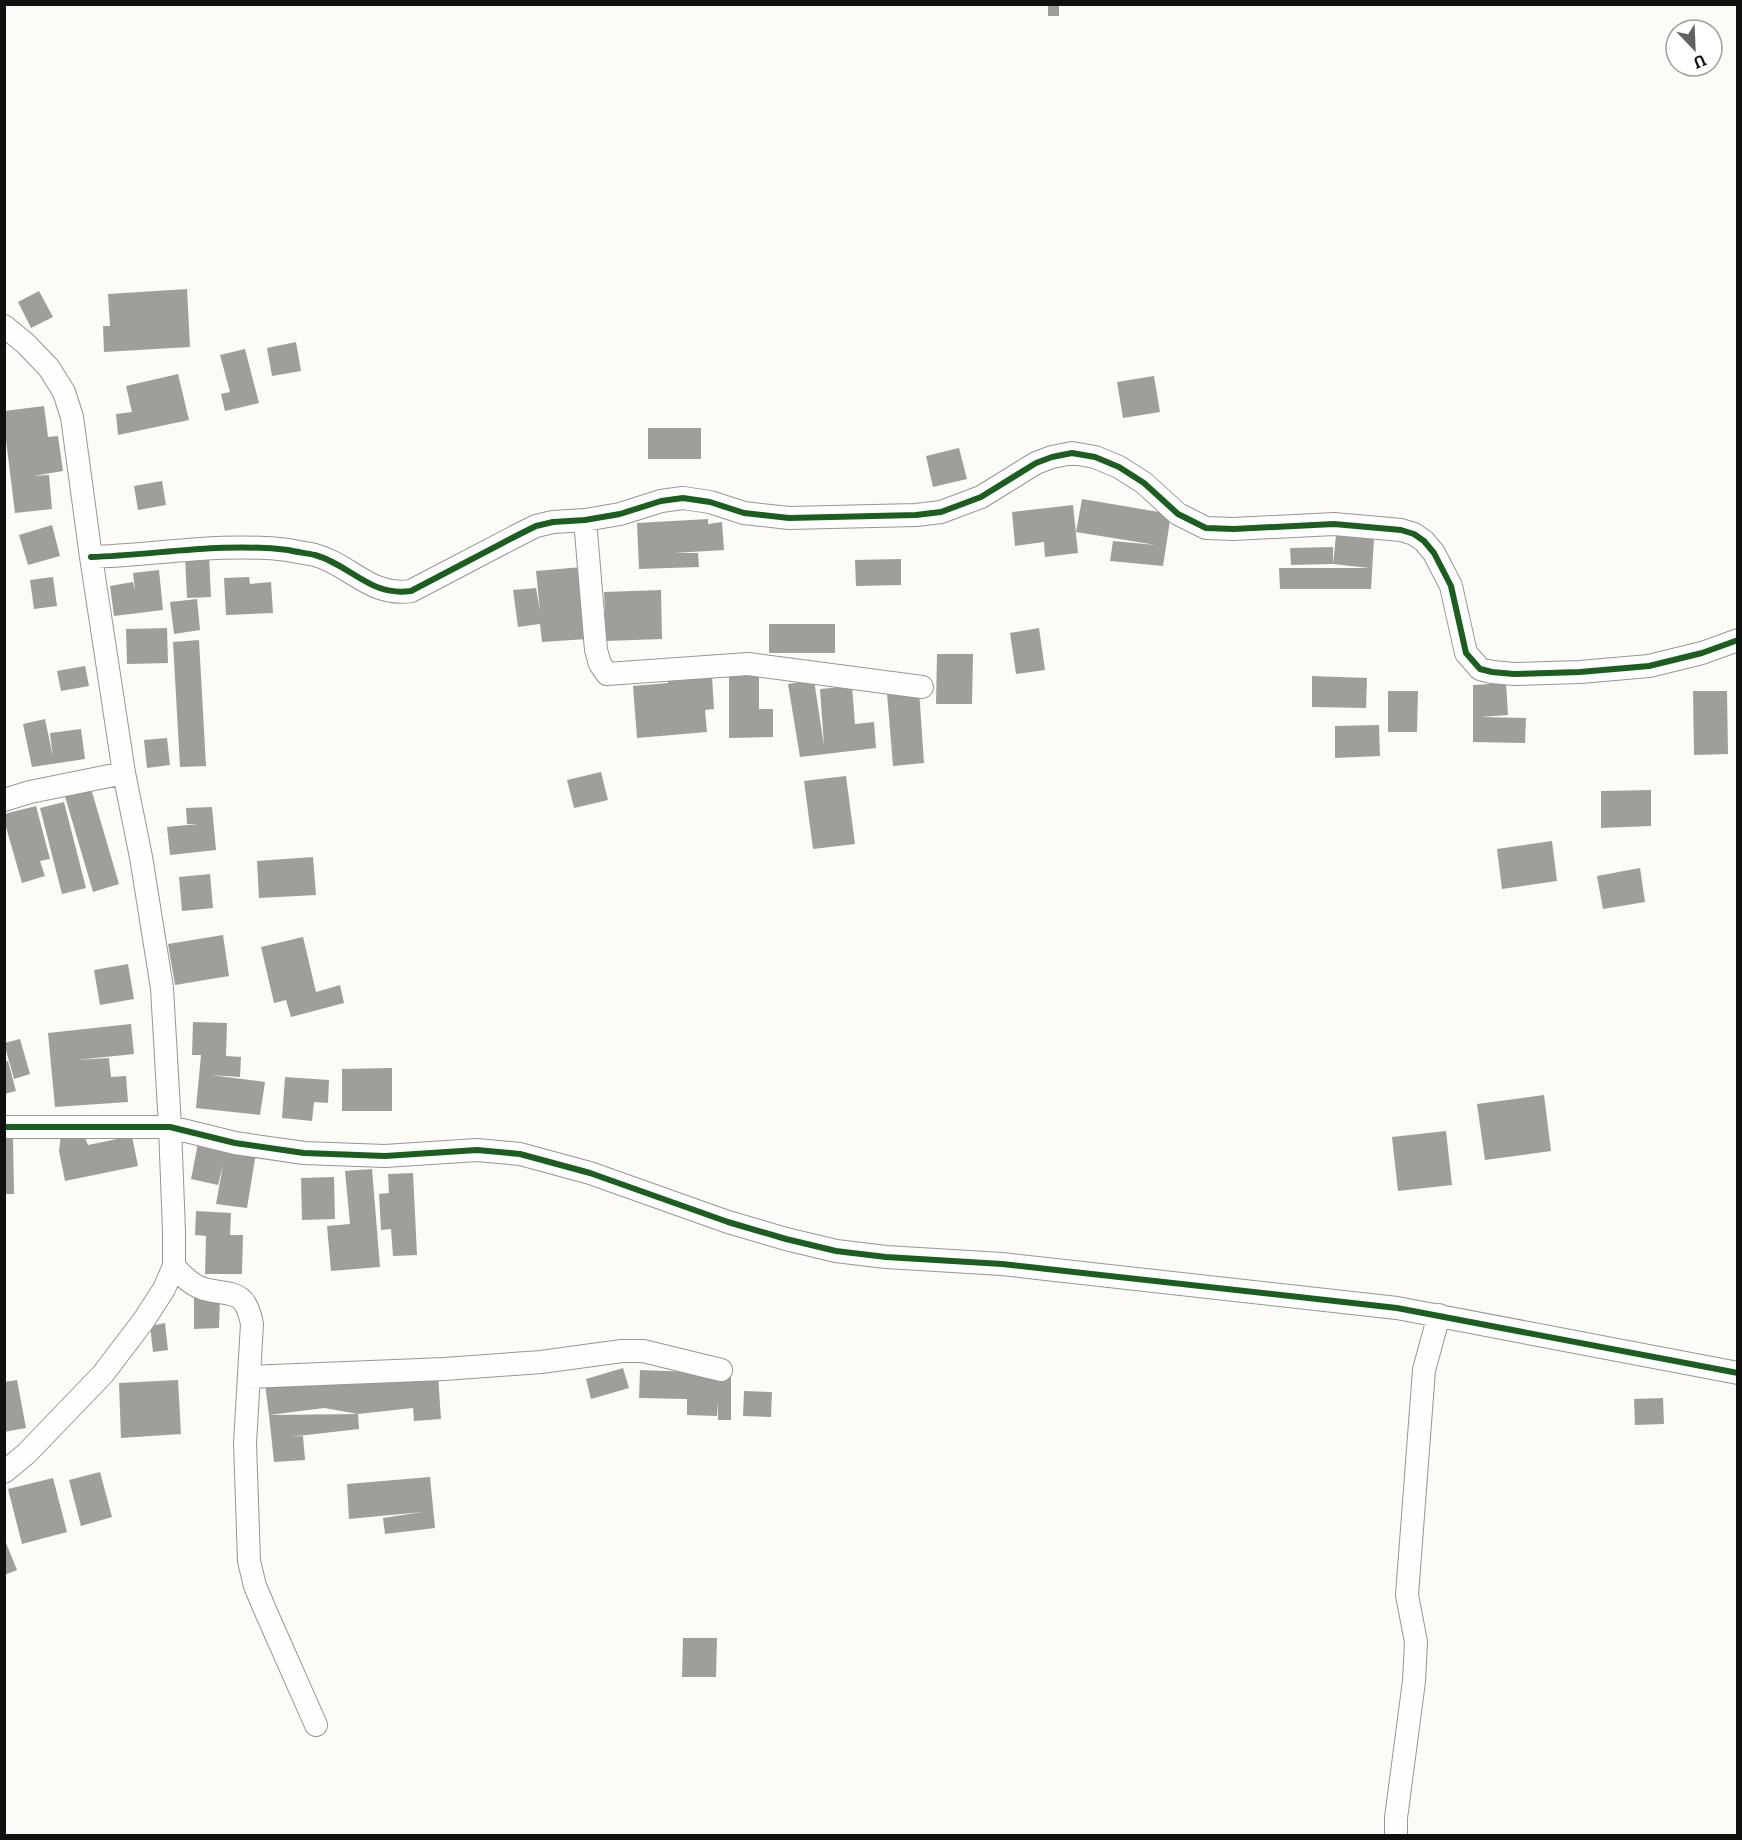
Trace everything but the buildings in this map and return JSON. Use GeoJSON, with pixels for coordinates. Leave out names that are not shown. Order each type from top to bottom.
{"type":"FeatureCollection","features":[{"type":"Feature","properties":{"kind":"street"},"geometry":{"type":"LineString","coordinates":[[4,326],[25,343],[49,368],[64,392],[72,417],[124,773],[141,857],[162,988],[170,1127],[174,1266],[164,1289],[103,1374],[26,1454],[4,1472]]}},
{"type":"Feature","properties":{"kind":"street"},"geometry":{"type":"LineString","coordinates":[[91,557],[144,555],[210,547],[286,550],[315,555],[377,588],[396,593],[411,591],[536,526],[553,522],[585,520],[620,514],[661,501],[683,498],[710,502],[744,513],[789,518],[916,515],[940,512],[981,497],[1036,463],[1072,453],[1095,457],[1119,466],[1144,483],[1178,514],[1206,528],[1234,529],[1334,524],[1401,530],[1414,534],[1424,541],[1434,553],[1451,586],[1466,653],[1480,669],[1514,674],[1580,672],[1649,666],[1702,653],[1737,640]]}},
{"type":"Feature","properties":{"kind":"street"},"geometry":{"type":"LineString","coordinates":[[585,520],[596,650],[607,674],[748,664],[922,687]]}},
{"type":"Feature","properties":{"kind":"street"},"geometry":{"type":"LineString","coordinates":[[4,800],[30,792],[124,773]]}},
{"type":"Feature","properties":{"kind":"street"},"geometry":{"type":"LineString","coordinates":[[4,1127],[170,1127],[235,1143],[304,1153],[385,1156],[477,1150],[520,1154],[590,1173],[728,1222],[836,1251],[886,1257],[1002,1264],[1357,1303],[1439,1315],[1737,1373]]}},
{"type":"Feature","properties":{"kind":"street"},"geometry":{"type":"LineString","coordinates":[[174,1266],[192,1284],[204,1289],[233,1293],[244,1301],[249,1311],[252,1324],[245,1443],[249,1561],[258,1594],[316,1725]]}},
{"type":"Feature","properties":{"kind":"street"},"geometry":{"type":"LineString","coordinates":[[1396,1836],[1396,1818],[1414,1681],[1416,1642],[1407,1595],[1424,1370],[1439,1315]]}},
{"type":"Feature","properties":{"kind":"street"},"geometry":{"type":"LineString","coordinates":[[249,1377],[444,1369],[541,1362],[622,1351],[643,1351],[721,1370]]}},
{"type":"Feature","properties":{"kind":"cycle path"},"geometry":{"type":"LineString","coordinates":[[91,557],[239,547],[288,550],[328,560],[372,585],[397,592],[411,591],[536,526],[553,522],[585,520],[620,514],[661,501],[683,498],[710,502],[744,513],[789,518],[916,515],[941,512],[981,497],[1036,463],[1072,453],[1095,457],[1119,467],[1144,483],[1178,514],[1206,528],[1234,529],[1334,524],[1401,530],[1414,534],[1424,541],[1434,553],[1451,586],[1466,653],[1480,669],[1514,674],[1580,672],[1649,666],[1702,653],[1738,640]]}},
{"type":"Feature","properties":{"kind":"cycle path"},"geometry":{"type":"LineString","coordinates":[[4,1127],[170,1127],[235,1143],[304,1153],[385,1156],[477,1150],[520,1154],[590,1173],[728,1222],[836,1251],[886,1257],[1002,1264],[1397,1308],[1738,1373]]}}]}
